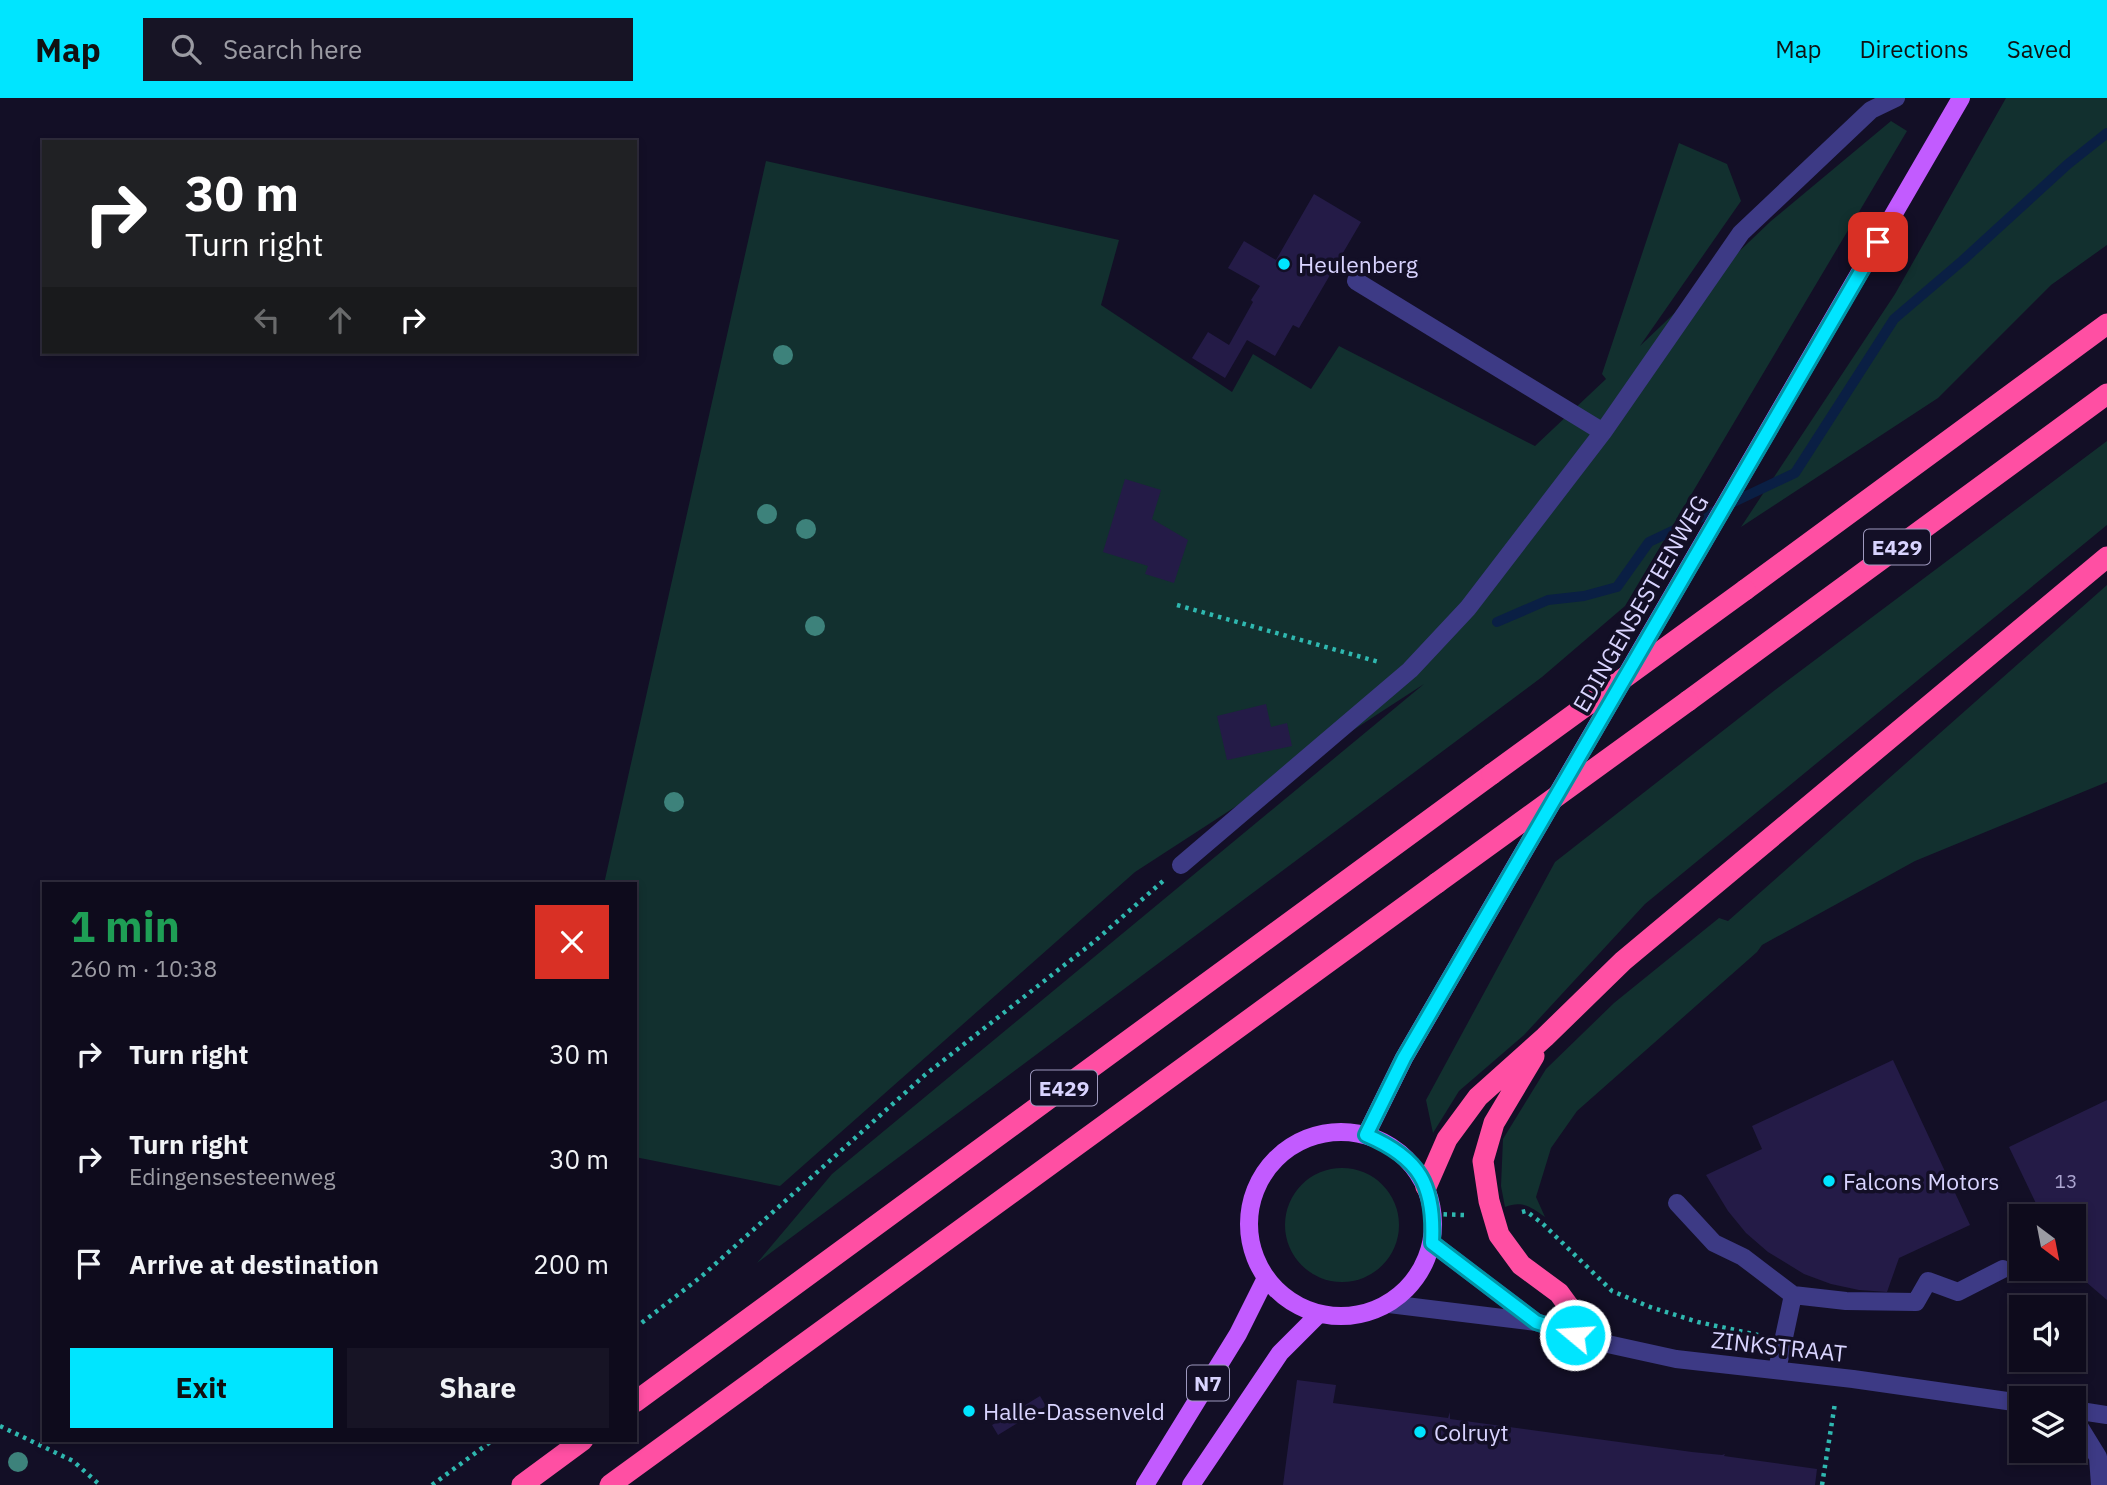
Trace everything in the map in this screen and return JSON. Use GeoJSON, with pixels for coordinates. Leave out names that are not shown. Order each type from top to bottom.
{"type":"FeatureCollection","features":[{"type":"Feature","properties":{"kind":"highway","name":"E429"},"geometry":{"type":"LineString","coordinates":[[637,1401],[2107,324]]}},
{"type":"Feature","properties":{"kind":"highway","name":"E429"},"geometry":{"type":"LineString","coordinates":[[610,1485],[2107,394]]}},
{"type":"Feature","properties":{"kind":"highway"},"geometry":{"type":"LineString","coordinates":[[1426,1187],[1447,1139],[1478,1097],[1623,961],[2107,557]]}},
{"type":"Feature","properties":{"kind":"highway"},"geometry":{"type":"LineString","coordinates":[[1545,1037],[1494,1123],[1483,1161],[1499,1235],[1521,1265],[1559,1293],[1594,1341]]}},
{"type":"Feature","properties":{"kind":"highway"},"geometry":{"type":"LineString","coordinates":[[523,1485],[580,1442]]}},
{"type":"Feature","properties":{"kind":"main road","name":"EDINGENSESTEENWEG"},"geometry":{"type":"LineString","coordinates":[[1366,1135],[1404,1058],[1961,98]]}},
{"type":"Feature","properties":{"kind":"main road"},"geometry":{"type":"LineString","coordinates":[[1338,1131],[1366,1135],[1391,1146],[1402,1155],[1412,1164],[1426,1187],[1434,1214],[1432,1243],[1422,1269],[1408,1289],[1389,1304],[1367,1313],[1343,1317],[1319,1314],[1289,1301],[1266,1278],[1253,1253],[1248,1225],[1253,1197],[1265,1171],[1285,1150],[1310,1137],[1338,1131]]}},
{"type":"Feature","properties":{"kind":"main road","name":"N7"},"geometry":{"type":"LineString","coordinates":[[1145,1485],[1238,1334],[1266,1278]]}},
{"type":"Feature","properties":{"kind":"main road","name":"N7"},"geometry":{"type":"LineString","coordinates":[[1191,1485],[1280,1353],[1319,1314]]}},
{"type":"Feature","properties":{"kind":"street"},"geometry":{"type":"LineString","coordinates":[[1181,865],[1410,670],[1468,608],[1603,432],[1741,233],[1871,110],[1896,98]]}},
{"type":"Feature","properties":{"kind":"street"},"geometry":{"type":"LineString","coordinates":[[1356,281],[1603,432]]}},
{"type":"Feature","properties":{"kind":"street"},"geometry":{"type":"LineString","coordinates":[[1677,1203],[1714,1243],[1743,1257],[1793,1295],[1846,1301],[1916,1302],[1928,1281],[1958,1293],[2003,1269]]}},
{"type":"Feature","properties":{"kind":"street","name":"ZINKSTRAAT"},"geometry":{"type":"LineString","coordinates":[[1432,1243],[1536,1322]]}},
{"type":"Feature","properties":{"kind":"street"},"geometry":{"type":"LineString","coordinates":[[1777,1370],[1793,1295]]}},
{"type":"Feature","properties":{"kind":"street","name":"ZINKSTRAAT"},"geometry":{"type":"LineString","coordinates":[[1389,1304],[1536,1322],[1594,1341],[1676,1359],[1839,1377],[2009,1401]]}},
{"type":"Feature","properties":{"kind":"street"},"geometry":{"type":"LineString","coordinates":[[2086,1412],[2107,1415]]}},
{"type":"Feature","properties":{"kind":"street"},"geometry":{"type":"LineString","coordinates":[[2086,1438],[2098,1457],[2100,1485]]}},
{"type":"Feature","properties":{"kind":"path"},"geometry":{"type":"LineString","coordinates":[[1177,604],[1410,670]]}},
{"type":"Feature","properties":{"kind":"path"},"geometry":{"type":"LineString","coordinates":[[637,1326],[702,1276],[926,1074],[1096,941],[1181,865]]}},
{"type":"Feature","properties":{"kind":"path"},"geometry":{"type":"LineString","coordinates":[[1434,1214],[1493,1215],[1526,1211],[1612,1290],[1650,1307],[1698,1322],[1783,1341]]}},
{"type":"Feature","properties":{"kind":"path"},"geometry":{"type":"LineString","coordinates":[[1822,1485],[1839,1377]]}},
{"type":"Feature","properties":{"kind":"path"},"geometry":{"type":"LineString","coordinates":[[0,1426],[74,1461],[100,1485]]}},
{"type":"Feature","properties":{"kind":"path"},"geometry":{"type":"LineString","coordinates":[[432,1485],[490,1442]]}},
{"type":"Feature","properties":{"kind":"green space"},"geometry":{"type":"Polygon","coordinates":[[[2006,98],[2107,98],[2107,245],[2051,285],[1938,398],[1741,527],[1895,294],[2006,98]]]}},
{"type":"Feature","properties":{"kind":"green space"},"geometry":{"type":"Polygon","coordinates":[[[1891,121],[1907,131],[1625,606],[1542,677],[757,1263],[832,1174],[1424,684],[1135,872],[780,1186],[637,1157],[637,882],[604,882],[766,161],[1119,240],[1101,305],[1232,392],[1253,354],[1311,389],[1339,346],[1535,446],[1606,379],[1602,374],[1679,143],[1727,164],[1741,201],[1640,346],[1771,221],[1891,121]]]}},
{"type":"Feature","properties":{"kind":"green space"},"geometry":{"type":"Polygon","coordinates":[[[2107,441],[2107,525],[1645,904],[1524,1035],[1459,1091],[1433,1133],[1426,1100],[1555,862],[1775,690],[2107,441]]]}},
{"type":"Feature","properties":{"kind":"green space"},"geometry":{"type":"Polygon","coordinates":[[[2107,585],[2107,782],[1915,861],[1762,945],[1577,1111],[1551,1148],[1536,1197],[1545,1217],[1521,1204],[1505,1207],[1501,1186],[1503,1139],[1546,1069],[1614,1003],[1719,918],[1728,921],[2107,585]]]}},
{"type":"Feature","properties":{"kind":"green space"},"geometry":{"type":"Polygon","coordinates":[[[1342,1168],[1364,1173],[1382,1185],[1394,1203],[1399,1225],[1394,1247],[1382,1265],[1364,1277],[1342,1282],[1320,1277],[1302,1265],[1290,1247],[1285,1225],[1290,1203],[1302,1185],[1320,1173],[1342,1168]]]}},
{"type":"Feature","properties":{"kind":"building","name":"Heulenberg"},"geometry":{"type":"Polygon","coordinates":[[[1314,194],[1361,222],[1299,328],[1293,325],[1275,356],[1247,340],[1225,378],[1192,358],[1208,332],[1229,345],[1253,302],[1251,300],[1260,286],[1228,268],[1244,241],[1276,260],[1314,194]]]}},
{"type":"Feature","properties":{"kind":"building"},"geometry":{"type":"Polygon","coordinates":[[[1125,479],[1161,490],[1152,519],[1188,540],[1174,583],[1145,574],[1148,566],[1103,552],[1125,479]]]}},
{"type":"Feature","properties":{"kind":"building"},"geometry":{"type":"Polygon","coordinates":[[[1266,704],[1271,727],[1287,723],[1292,746],[1227,760],[1217,716],[1266,704]]]}},
{"type":"Feature","properties":{"kind":"building","name":"Falcons Motors"},"geometry":{"type":"Polygon","coordinates":[[[1893,1060],[1970,1225],[1899,1258],[1887,1292],[1859,1290],[1804,1274],[1768,1252],[1746,1233],[1728,1211],[1706,1175],[1762,1149],[1752,1126],[1893,1060]]]}},
{"type":"Feature","properties":{"kind":"building"},"geometry":{"type":"Polygon","coordinates":[[[2107,1100],[2107,1300],[2085,1281],[2086,1204],[2036,1204],[2009,1147],[2107,1100]]]}},
{"type":"Feature","properties":{"kind":"building","name":"Colruyt"},"geometry":{"type":"Polygon","coordinates":[[[1297,1380],[1336,1385],[1333,1403],[1448,1418],[1450,1412],[1450,1419],[1692,1452],[1725,1454],[1724,1456],[1817,1469],[1815,1485],[1283,1485],[1297,1380]]]}},
{"type":"Feature","properties":{"kind":"building"},"geometry":{"type":"Polygon","coordinates":[[[1040,1396],[1046,1406],[1023,1420],[1017,1410],[1040,1396]]]}},
{"type":"Feature","properties":{"kind":"building"},"geometry":{"type":"Polygon","coordinates":[[[1015,1411],[1021,1421],[998,1435],[992,1425],[1015,1411]]]}},
{"type":"Feature","properties":{"kind":"waterway"},"geometry":{"type":"LineString","coordinates":[[1497,622],[1548,600],[1584,596],[1617,587],[1649,542],[1795,473],[1894,319],[2068,164],[2107,133]]}},
{"type":"Feature","properties":{"kind":"place","name":"Heulenberg"},"geometry":{"type":"Point","coordinates":[1284,264]}},
{"type":"Feature","properties":{"kind":"place","name":"Falcons Motors"},"geometry":{"type":"Point","coordinates":[1829,1181]}},
{"type":"Feature","properties":{"kind":"place","name":"Halle-Dassenveld"},"geometry":{"type":"Point","coordinates":[969,1411]}},
{"type":"Feature","properties":{"kind":"place","name":"Colruyt"},"geometry":{"type":"Point","coordinates":[1420,1432]}},
{"type":"Feature","properties":{"kind":"route"},"geometry":{"type":"LineString","coordinates":[[1575,1335],[1536,1322],[1432,1243],[1434,1214],[1426,1187],[1412,1164],[1391,1146],[1366,1135],[1404,1058],[1878,242]]}}]}
